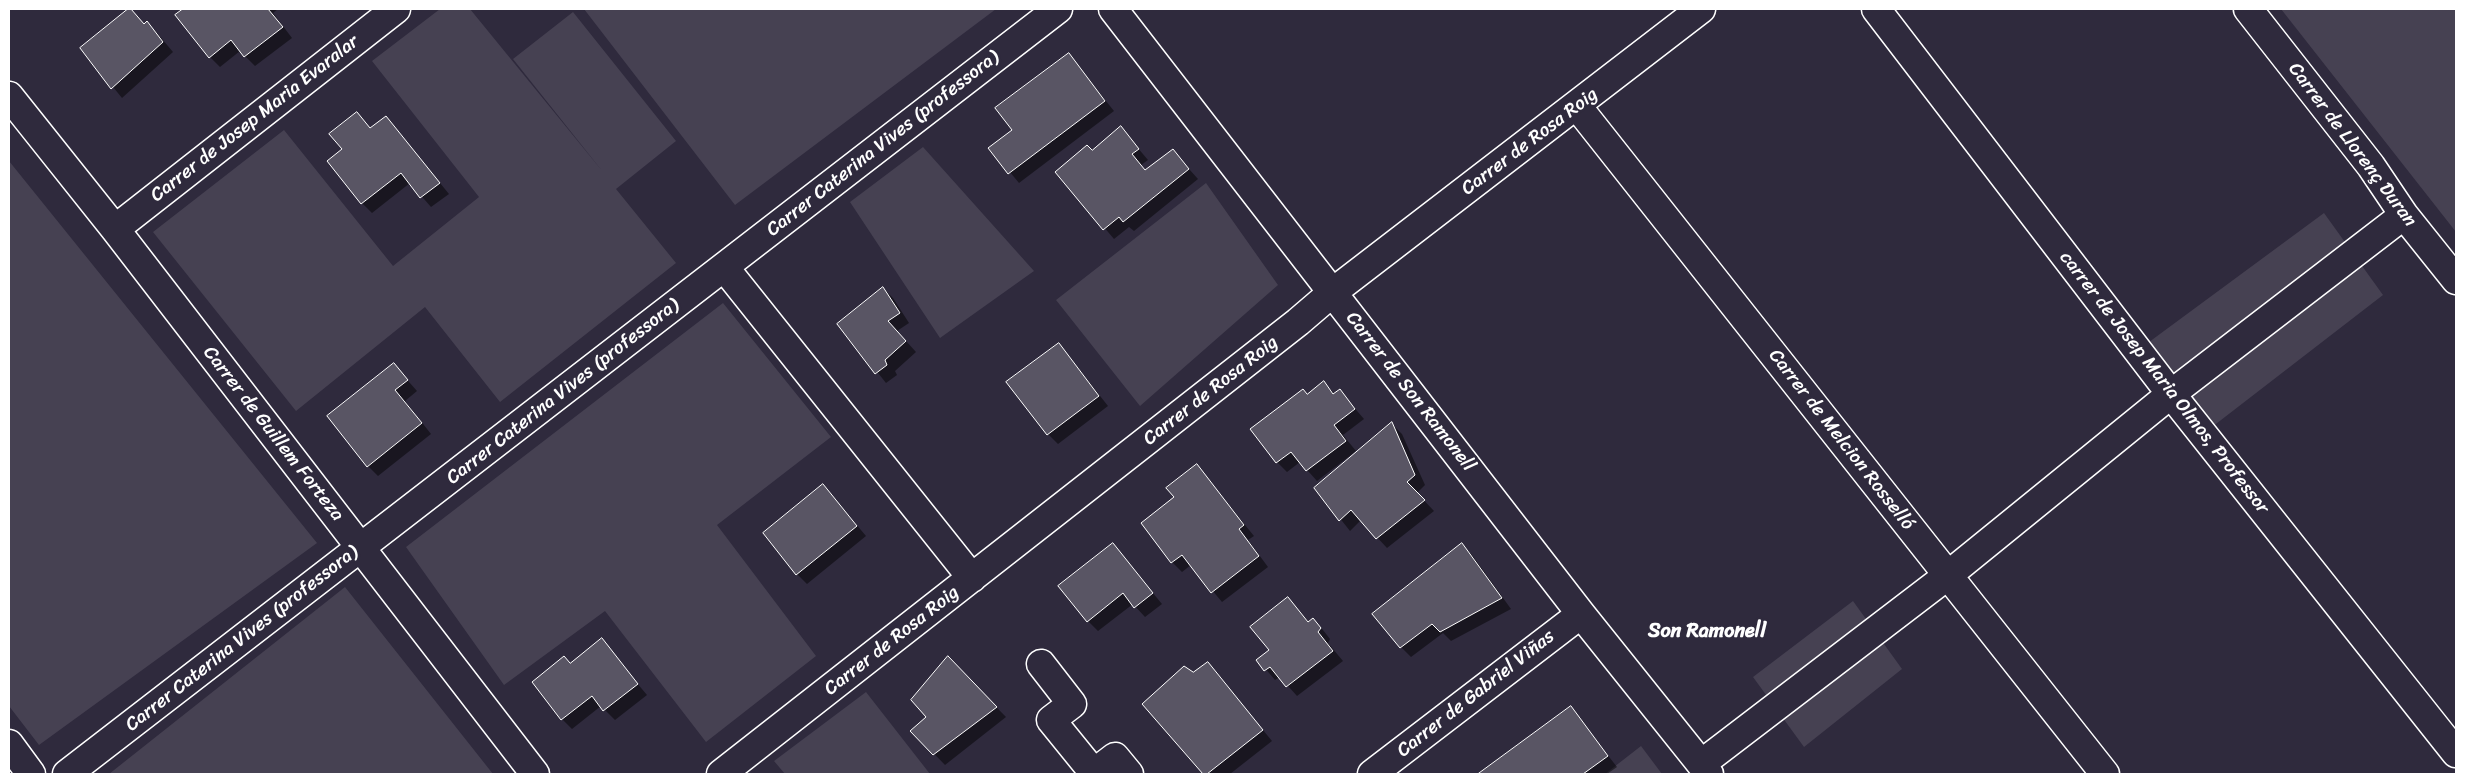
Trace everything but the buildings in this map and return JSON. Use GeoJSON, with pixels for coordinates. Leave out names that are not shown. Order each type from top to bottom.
{"type":"FeatureCollection","features":[{"type":"Feature","properties":{"kind":"street","name":"Carrer de Josep Maria Evaralar"},"geometry":{"type":"LineString","coordinates":[[115,229],[396,9]]}},
{"type":"Feature","properties":{"kind":"street","name":"Carrer Caterina Vives (professora)"},"geometry":{"type":"LineString","coordinates":[[67,774],[1058,9]]}},
{"type":"Feature","properties":{"kind":"street","name":"Carrer de Son Ramonell"},"geometry":{"type":"LineString","coordinates":[[1113,9],[1581,614],[1705,769]]}},
{"type":"Feature","properties":{"kind":"street","name":"Carrer de Rosa Roig"},"geometry":{"type":"LineString","coordinates":[[721,774],[1298,322],[1333,292],[1701,9]]}},
{"type":"Feature","properties":{"kind":"street","name":"carrer de Josep Maria Olmos, Professor"},"geometry":{"type":"LineString","coordinates":[[1876,9],[2171,394],[2456,753]]}},
{"type":"Feature","properties":{"kind":"street","name":"Carrer de Llorenç Duran"},"geometry":{"type":"LineString","coordinates":[[2248,9],[2371,166],[2404,215],[2456,280]]}},
{"type":"Feature","properties":{"kind":"street","name":"Carrer de Guillem Forteza"},"geometry":{"type":"LineString","coordinates":[[9,96],[115,229],[535,774]]}},
{"type":"Feature","properties":{"kind":"street","name":"Carrer de Melcion Rosselló"},"geometry":{"type":"LineString","coordinates":[[1577,106],[2104,774]]}},
{"type":"Feature","properties":{"kind":"street"},"geometry":{"type":"LineString","coordinates":[[1705,769],[2171,394],[2404,215]]}},
{"type":"Feature","properties":{"kind":"street"},"geometry":{"type":"LineString","coordinates":[[724,267],[972,578]]}},
{"type":"Feature","properties":{"kind":"street","name":"Carrer de Gabriel Viñas"},"geometry":{"type":"LineString","coordinates":[[1372,774],[1581,614]]}},
{"type":"Feature","properties":{"kind":"street"},"geometry":{"type":"LineString","coordinates":[[1041,664],[1072,704],[1051,720],[1094,772],[1115,757],[1129,774]]}},
{"type":"Feature","properties":{"kind":"street"},"geometry":{"type":"LineString","coordinates":[[9,744],[31,774]]}},
{"type":"Feature","properties":{"kind":"shaded area"},"geometry":{"type":"Polygon","coordinates":[[[440,9],[470,9],[603,172],[513,59],[573,12],[676,141],[616,189],[676,263],[500,402],[425,307],[296,411],[153,232],[284,130],[393,266],[479,197],[372,61],[440,9]]]}},
{"type":"Feature","properties":{"kind":"shaded area"},"geometry":{"type":"Polygon","coordinates":[[[584,9],[996,9],[735,205],[584,9]]]}},
{"type":"Feature","properties":{"kind":"shaded area"},"geometry":{"type":"Polygon","coordinates":[[[2281,9],[2456,9],[2456,232],[2281,9]]]}},
{"type":"Feature","properties":{"kind":"shaded area"},"geometry":{"type":"Polygon","coordinates":[[[923,147],[1034,271],[940,338],[850,202],[923,147]]]}},
{"type":"Feature","properties":{"kind":"shaded area"},"geometry":{"type":"Polygon","coordinates":[[[9,161],[317,543],[39,745],[9,706],[9,161]]]}},
{"type":"Feature","properties":{"kind":"shaded area"},"geometry":{"type":"Polygon","coordinates":[[[1206,183],[1278,285],[1140,406],[1056,300],[1206,183]]]}},
{"type":"Feature","properties":{"kind":"shaded area"},"geometry":{"type":"Polygon","coordinates":[[[2324,213],[2383,295],[2212,427],[2145,345],[2324,213]]]}},
{"type":"Feature","properties":{"kind":"shaded area"},"geometry":{"type":"Polygon","coordinates":[[[723,303],[831,437],[717,525],[816,656],[706,742],[605,611],[504,685],[406,547],[723,303]]]}},
{"type":"Feature","properties":{"kind":"shaded area"},"geometry":{"type":"Polygon","coordinates":[[[345,587],[493,774],[109,774],[345,587]]]}},
{"type":"Feature","properties":{"kind":"shaded area"},"geometry":{"type":"Polygon","coordinates":[[[1853,601],[1902,669],[1804,747],[1753,677],[1853,601]]]}},
{"type":"Feature","properties":{"kind":"shaded area"},"geometry":{"type":"Polygon","coordinates":[[[866,692],[930,774],[785,774],[774,761],[866,692]]]}},
{"type":"Feature","properties":{"kind":"shaded area"},"geometry":{"type":"Polygon","coordinates":[[[1641,746],[1662,774],[1605,774],[1641,746]]]}},
{"type":"Feature","properties":{"kind":"district","name":"Son Ramonell"},"geometry":{"type":"Point","coordinates":[1707,632]}}]}
